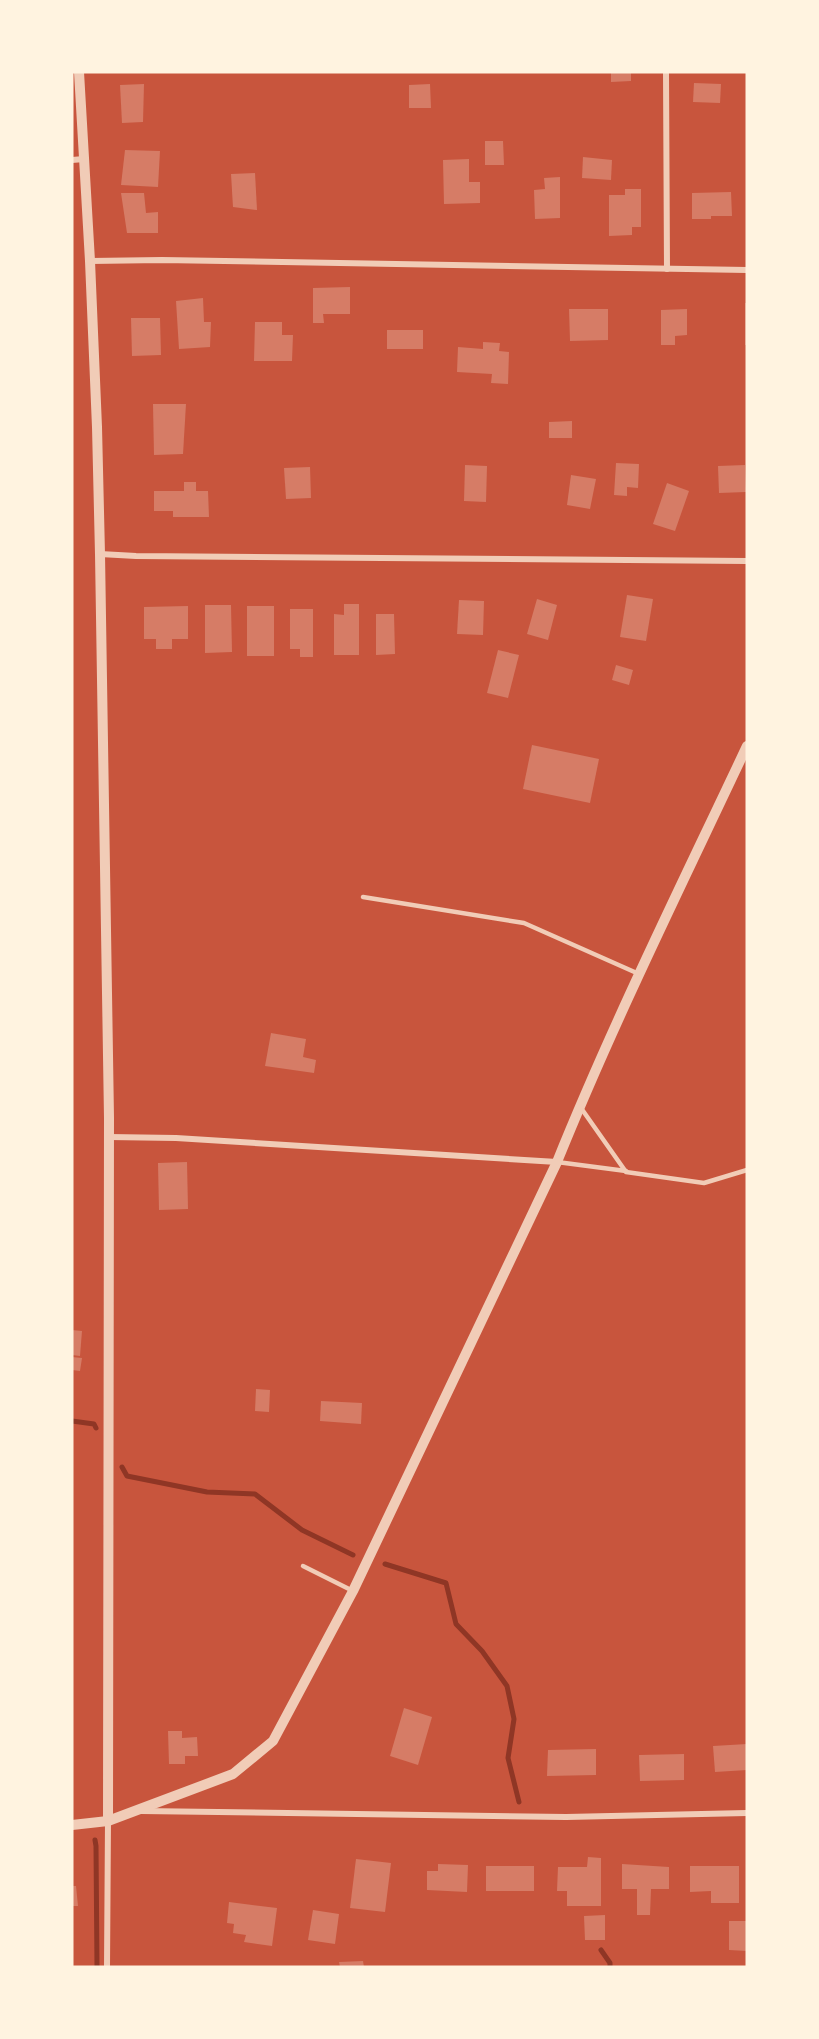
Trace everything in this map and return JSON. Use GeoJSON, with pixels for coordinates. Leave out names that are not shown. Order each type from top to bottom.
{"type":"FeatureCollection","features":[{"type":"Feature","properties":{"kind":"street"},"geometry":{"type":"LineString","coordinates":[[79,72],[97,427],[109,1137],[107,1967]]}},
{"type":"Feature","properties":{"kind":"street"},"geometry":{"type":"LineString","coordinates":[[666,72],[668,269]]}},
{"type":"Feature","properties":{"kind":"street"},"geometry":{"type":"LineString","coordinates":[[72,160],[84,159]]}},
{"type":"Feature","properties":{"kind":"street"},"geometry":{"type":"LineString","coordinates":[[90,261],[747,270]]}},
{"type":"Feature","properties":{"kind":"street"},"geometry":{"type":"LineString","coordinates":[[100,554],[747,561]]}},
{"type":"Feature","properties":{"kind":"street"},"geometry":{"type":"LineString","coordinates":[[72,1825],[108,1821],[233,1774],[273,1741],[353,1591],[557,1162],[639,974],[747,746]]}},
{"type":"Feature","properties":{"kind":"street"},"geometry":{"type":"LineString","coordinates":[[109,1137],[177,1138],[557,1162]]}},
{"type":"Feature","properties":{"kind":"street"},"geometry":{"type":"LineString","coordinates":[[138,1811],[566,1817],[747,1813]]}},
{"type":"Feature","properties":{"kind":"lane"},"geometry":{"type":"LineString","coordinates":[[363,897],[524,923],[639,974]]}},
{"type":"Feature","properties":{"kind":"lane"},"geometry":{"type":"LineString","coordinates":[[580,1106],[626,1172]]}},
{"type":"Feature","properties":{"kind":"lane"},"geometry":{"type":"LineString","coordinates":[[557,1162],[704,1183],[747,1170]]}},
{"type":"Feature","properties":{"kind":"lane"},"geometry":{"type":"LineString","coordinates":[[303,1566],[353,1591]]}},
{"type":"Feature","properties":{"kind":"building"},"geometry":{"type":"Polygon","coordinates":[[[611,72],[631,72],[631,81],[611,82],[611,72]]]}},
{"type":"Feature","properties":{"kind":"building"},"geometry":{"type":"Polygon","coordinates":[[[694,83],[721,84],[720,103],[693,102],[694,83]]]}},
{"type":"Feature","properties":{"kind":"building"},"geometry":{"type":"Polygon","coordinates":[[[144,84],[143,122],[122,123],[120,85],[144,84]]]}},
{"type":"Feature","properties":{"kind":"building"},"geometry":{"type":"Polygon","coordinates":[[[430,84],[431,108],[409,108],[409,85],[430,84]]]}},
{"type":"Feature","properties":{"kind":"building"},"geometry":{"type":"Polygon","coordinates":[[[485,141],[503,141],[504,165],[485,165],[485,141]]]}},
{"type":"Feature","properties":{"kind":"building"},"geometry":{"type":"Polygon","coordinates":[[[125,150],[160,151],[158,187],[121,185],[125,150]]]}},
{"type":"Feature","properties":{"kind":"building"},"geometry":{"type":"Polygon","coordinates":[[[583,157],[612,160],[611,180],[582,178],[583,157]]]}},
{"type":"Feature","properties":{"kind":"building"},"geometry":{"type":"Polygon","coordinates":[[[469,159],[469,182],[480,182],[480,203],[444,204],[443,160],[469,159]]]}},
{"type":"Feature","properties":{"kind":"building"},"geometry":{"type":"Polygon","coordinates":[[[255,173],[257,210],[233,207],[231,174],[255,173]]]}},
{"type":"Feature","properties":{"kind":"building"},"geometry":{"type":"Polygon","coordinates":[[[560,177],[560,218],[535,219],[534,190],[545,189],[544,178],[560,177]]]}},
{"type":"Feature","properties":{"kind":"building"},"geometry":{"type":"Polygon","coordinates":[[[625,189],[641,189],[641,227],[632,227],[632,235],[609,236],[609,195],[625,195],[625,189]]]}},
{"type":"Feature","properties":{"kind":"building"},"geometry":{"type":"Polygon","coordinates":[[[731,192],[732,216],[692,219],[692,193],[731,192]]]}},
{"type":"Feature","properties":{"kind":"building"},"geometry":{"type":"Polygon","coordinates":[[[121,193],[144,193],[146,213],[158,212],[158,233],[127,233],[121,193]]]}},
{"type":"Feature","properties":{"kind":"building"},"geometry":{"type":"Polygon","coordinates":[[[350,287],[350,314],[323,314],[324,323],[313,323],[313,288],[350,287]]]}},
{"type":"Feature","properties":{"kind":"building"},"geometry":{"type":"Polygon","coordinates":[[[203,298],[204,322],[211,322],[210,347],[179,349],[176,301],[203,298]]]}},
{"type":"Feature","properties":{"kind":"building"},"geometry":{"type":"Polygon","coordinates":[[[745,303],[747,303],[747,345],[745,345],[745,303]]]}},
{"type":"Feature","properties":{"kind":"building"},"geometry":{"type":"Polygon","coordinates":[[[569,309],[608,309],[608,340],[570,341],[569,309]]]}},
{"type":"Feature","properties":{"kind":"building"},"geometry":{"type":"Polygon","coordinates":[[[687,309],[687,335],[675,336],[675,345],[661,345],[661,310],[687,309]]]}},
{"type":"Feature","properties":{"kind":"building"},"geometry":{"type":"Polygon","coordinates":[[[131,318],[160,318],[161,355],[132,356],[131,318]]]}},
{"type":"Feature","properties":{"kind":"building"},"geometry":{"type":"Polygon","coordinates":[[[255,322],[282,322],[282,335],[293,335],[292,361],[254,361],[255,322]]]}},
{"type":"Feature","properties":{"kind":"building"},"geometry":{"type":"Polygon","coordinates":[[[387,330],[423,330],[423,349],[387,349],[387,330]]]}},
{"type":"Feature","properties":{"kind":"building"},"geometry":{"type":"Polygon","coordinates":[[[483,342],[500,343],[499,351],[509,352],[508,384],[491,383],[492,374],[457,372],[458,347],[483,349],[483,342]]]}},
{"type":"Feature","properties":{"kind":"building"},"geometry":{"type":"Polygon","coordinates":[[[153,404],[186,404],[183,454],[154,455],[153,404]]]}},
{"type":"Feature","properties":{"kind":"building"},"geometry":{"type":"Polygon","coordinates":[[[572,421],[572,438],[549,438],[549,422],[572,421]]]}},
{"type":"Feature","properties":{"kind":"building"},"geometry":{"type":"Polygon","coordinates":[[[616,463],[639,464],[638,488],[627,487],[627,496],[614,495],[616,463]]]}},
{"type":"Feature","properties":{"kind":"building"},"geometry":{"type":"Polygon","coordinates":[[[465,465],[487,466],[486,502],[464,501],[465,465]]]}},
{"type":"Feature","properties":{"kind":"building"},"geometry":{"type":"Polygon","coordinates":[[[745,465],[746,492],[719,493],[718,466],[745,465]]]}},
{"type":"Feature","properties":{"kind":"building"},"geometry":{"type":"Polygon","coordinates":[[[310,467],[311,498],[286,499],[284,468],[310,467]]]}},
{"type":"Feature","properties":{"kind":"building"},"geometry":{"type":"Polygon","coordinates":[[[571,475],[596,479],[590,509],[567,505],[571,475]]]}},
{"type":"Feature","properties":{"kind":"building"},"geometry":{"type":"Polygon","coordinates":[[[184,482],[196,482],[196,491],[208,491],[209,517],[173,517],[173,511],[154,511],[154,491],[184,491],[184,482]]]}},
{"type":"Feature","properties":{"kind":"building"},"geometry":{"type":"Polygon","coordinates":[[[667,483],[689,491],[675,531],[653,524],[667,483]]]}},
{"type":"Feature","properties":{"kind":"building"},"geometry":{"type":"Polygon","coordinates":[[[627,595],[653,599],[646,641],[620,637],[627,595]]]}},
{"type":"Feature","properties":{"kind":"building"},"geometry":{"type":"Polygon","coordinates":[[[537,599],[557,605],[548,640],[527,634],[537,599]]]}},
{"type":"Feature","properties":{"kind":"building"},"geometry":{"type":"Polygon","coordinates":[[[459,600],[484,601],[483,635],[457,634],[459,600]]]}},
{"type":"Feature","properties":{"kind":"building"},"geometry":{"type":"Polygon","coordinates":[[[344,604],[359,604],[359,655],[334,655],[334,614],[344,615],[344,604]]]}},
{"type":"Feature","properties":{"kind":"building"},"geometry":{"type":"Polygon","coordinates":[[[205,605],[231,605],[232,652],[205,653],[205,605]]]}},
{"type":"Feature","properties":{"kind":"building"},"geometry":{"type":"Polygon","coordinates":[[[188,606],[188,639],[172,639],[172,649],[156,649],[156,639],[144,639],[144,607],[188,606]]]}},
{"type":"Feature","properties":{"kind":"building"},"geometry":{"type":"Polygon","coordinates":[[[247,606],[274,606],[274,656],[247,656],[247,606]]]}},
{"type":"Feature","properties":{"kind":"building"},"geometry":{"type":"Polygon","coordinates":[[[290,609],[313,609],[313,657],[300,657],[300,649],[290,649],[290,609]]]}},
{"type":"Feature","properties":{"kind":"building"},"geometry":{"type":"Polygon","coordinates":[[[376,614],[394,614],[395,654],[376,655],[376,614]]]}},
{"type":"Feature","properties":{"kind":"building"},"geometry":{"type":"Polygon","coordinates":[[[498,650],[519,655],[508,698],[487,693],[498,650]]]}},
{"type":"Feature","properties":{"kind":"building"},"geometry":{"type":"Polygon","coordinates":[[[616,665],[633,670],[629,685],[612,680],[616,665]]]}},
{"type":"Feature","properties":{"kind":"building"},"geometry":{"type":"Polygon","coordinates":[[[532,745],[599,759],[590,803],[523,789],[532,745]]]}},
{"type":"Feature","properties":{"kind":"building"},"geometry":{"type":"Polygon","coordinates":[[[271,1033],[306,1039],[303,1057],[316,1060],[314,1073],[265,1066],[271,1033]]]}},
{"type":"Feature","properties":{"kind":"building"},"geometry":{"type":"Polygon","coordinates":[[[187,1162],[188,1209],[159,1210],[158,1163],[187,1162]]]}},
{"type":"Feature","properties":{"kind":"building"},"geometry":{"type":"Polygon","coordinates":[[[72,1330],[82,1331],[80,1356],[72,1355],[72,1330]]]}},
{"type":"Feature","properties":{"kind":"building"},"geometry":{"type":"Polygon","coordinates":[[[72,1357],[82,1358],[80,1371],[72,1370],[72,1357]]]}},
{"type":"Feature","properties":{"kind":"building"},"geometry":{"type":"Polygon","coordinates":[[[256,1389],[270,1390],[269,1412],[255,1411],[256,1389]]]}},
{"type":"Feature","properties":{"kind":"building"},"geometry":{"type":"Polygon","coordinates":[[[321,1401],[362,1403],[361,1424],[320,1421],[321,1401]]]}},
{"type":"Feature","properties":{"kind":"building"},"geometry":{"type":"Polygon","coordinates":[[[404,1708],[432,1717],[418,1765],[390,1756],[404,1708]]]}},
{"type":"Feature","properties":{"kind":"building"},"geometry":{"type":"Polygon","coordinates":[[[168,1731],[182,1731],[182,1738],[197,1737],[198,1756],[185,1756],[185,1764],[169,1764],[168,1731]]]}},
{"type":"Feature","properties":{"kind":"building"},"geometry":{"type":"Polygon","coordinates":[[[747,1744],[747,1770],[715,1772],[713,1746],[747,1744]]]}},
{"type":"Feature","properties":{"kind":"building"},"geometry":{"type":"Polygon","coordinates":[[[596,1749],[596,1775],[547,1776],[548,1750],[596,1749]]]}},
{"type":"Feature","properties":{"kind":"building"},"geometry":{"type":"Polygon","coordinates":[[[684,1754],[684,1780],[640,1781],[639,1755],[684,1754]]]}},
{"type":"Feature","properties":{"kind":"building"},"geometry":{"type":"Polygon","coordinates":[[[588,1857],[601,1858],[601,1906],[567,1906],[567,1891],[557,1891],[558,1867],[587,1867],[588,1857]]]}},
{"type":"Feature","properties":{"kind":"building"},"geometry":{"type":"Polygon","coordinates":[[[356,1859],[391,1863],[385,1912],[350,1908],[356,1859]]]}},
{"type":"Feature","properties":{"kind":"building"},"geometry":{"type":"Polygon","coordinates":[[[438,1864],[468,1865],[467,1892],[427,1890],[427,1871],[438,1871],[438,1864]]]}},
{"type":"Feature","properties":{"kind":"building"},"geometry":{"type":"Polygon","coordinates":[[[622,1864],[669,1867],[669,1889],[651,1889],[650,1915],[637,1915],[637,1889],[622,1889],[622,1864]]]}},
{"type":"Feature","properties":{"kind":"building"},"geometry":{"type":"Polygon","coordinates":[[[486,1866],[534,1866],[534,1891],[486,1891],[486,1866]]]}},
{"type":"Feature","properties":{"kind":"building"},"geometry":{"type":"Polygon","coordinates":[[[690,1866],[739,1866],[739,1903],[711,1903],[711,1891],[690,1892],[690,1866]]]}},
{"type":"Feature","properties":{"kind":"building"},"geometry":{"type":"Polygon","coordinates":[[[72,1886],[76,1886],[78,1906],[72,1906],[72,1886]]]}},
{"type":"Feature","properties":{"kind":"building"},"geometry":{"type":"Polygon","coordinates":[[[229,1902],[277,1908],[272,1946],[244,1942],[246,1935],[233,1933],[234,1924],[227,1923],[229,1902]]]}},
{"type":"Feature","properties":{"kind":"building"},"geometry":{"type":"Polygon","coordinates":[[[313,1910],[339,1914],[335,1944],[308,1940],[313,1910]]]}},
{"type":"Feature","properties":{"kind":"building"},"geometry":{"type":"Polygon","coordinates":[[[605,1915],[605,1940],[585,1940],[584,1916],[605,1915]]]}},
{"type":"Feature","properties":{"kind":"building"},"geometry":{"type":"Polygon","coordinates":[[[729,1921],[747,1921],[747,1951],[729,1950],[729,1921]]]}},
{"type":"Feature","properties":{"kind":"building"},"geometry":{"type":"Polygon","coordinates":[[[363,1961],[364,1967],[340,1967],[339,1962],[363,1961]]]}},
{"type":"Feature","properties":{"kind":"waterway"},"geometry":{"type":"LineString","coordinates":[[72,1421],[94,1424],[96,1428]]}},
{"type":"Feature","properties":{"kind":"waterway"},"geometry":{"type":"LineString","coordinates":[[122,1467],[127,1476],[207,1492],[255,1494],[302,1530],[353,1555]]}},
{"type":"Feature","properties":{"kind":"waterway"},"geometry":{"type":"LineString","coordinates":[[385,1564],[446,1583],[456,1624],[482,1651],[507,1686],[514,1719],[508,1758],[519,1802]]}},
{"type":"Feature","properties":{"kind":"waterway"},"geometry":{"type":"LineString","coordinates":[[95,1840],[97,1967]]}},
{"type":"Feature","properties":{"kind":"waterway"},"geometry":{"type":"LineString","coordinates":[[601,1950],[610,1963],[610,1967]]}}]}
